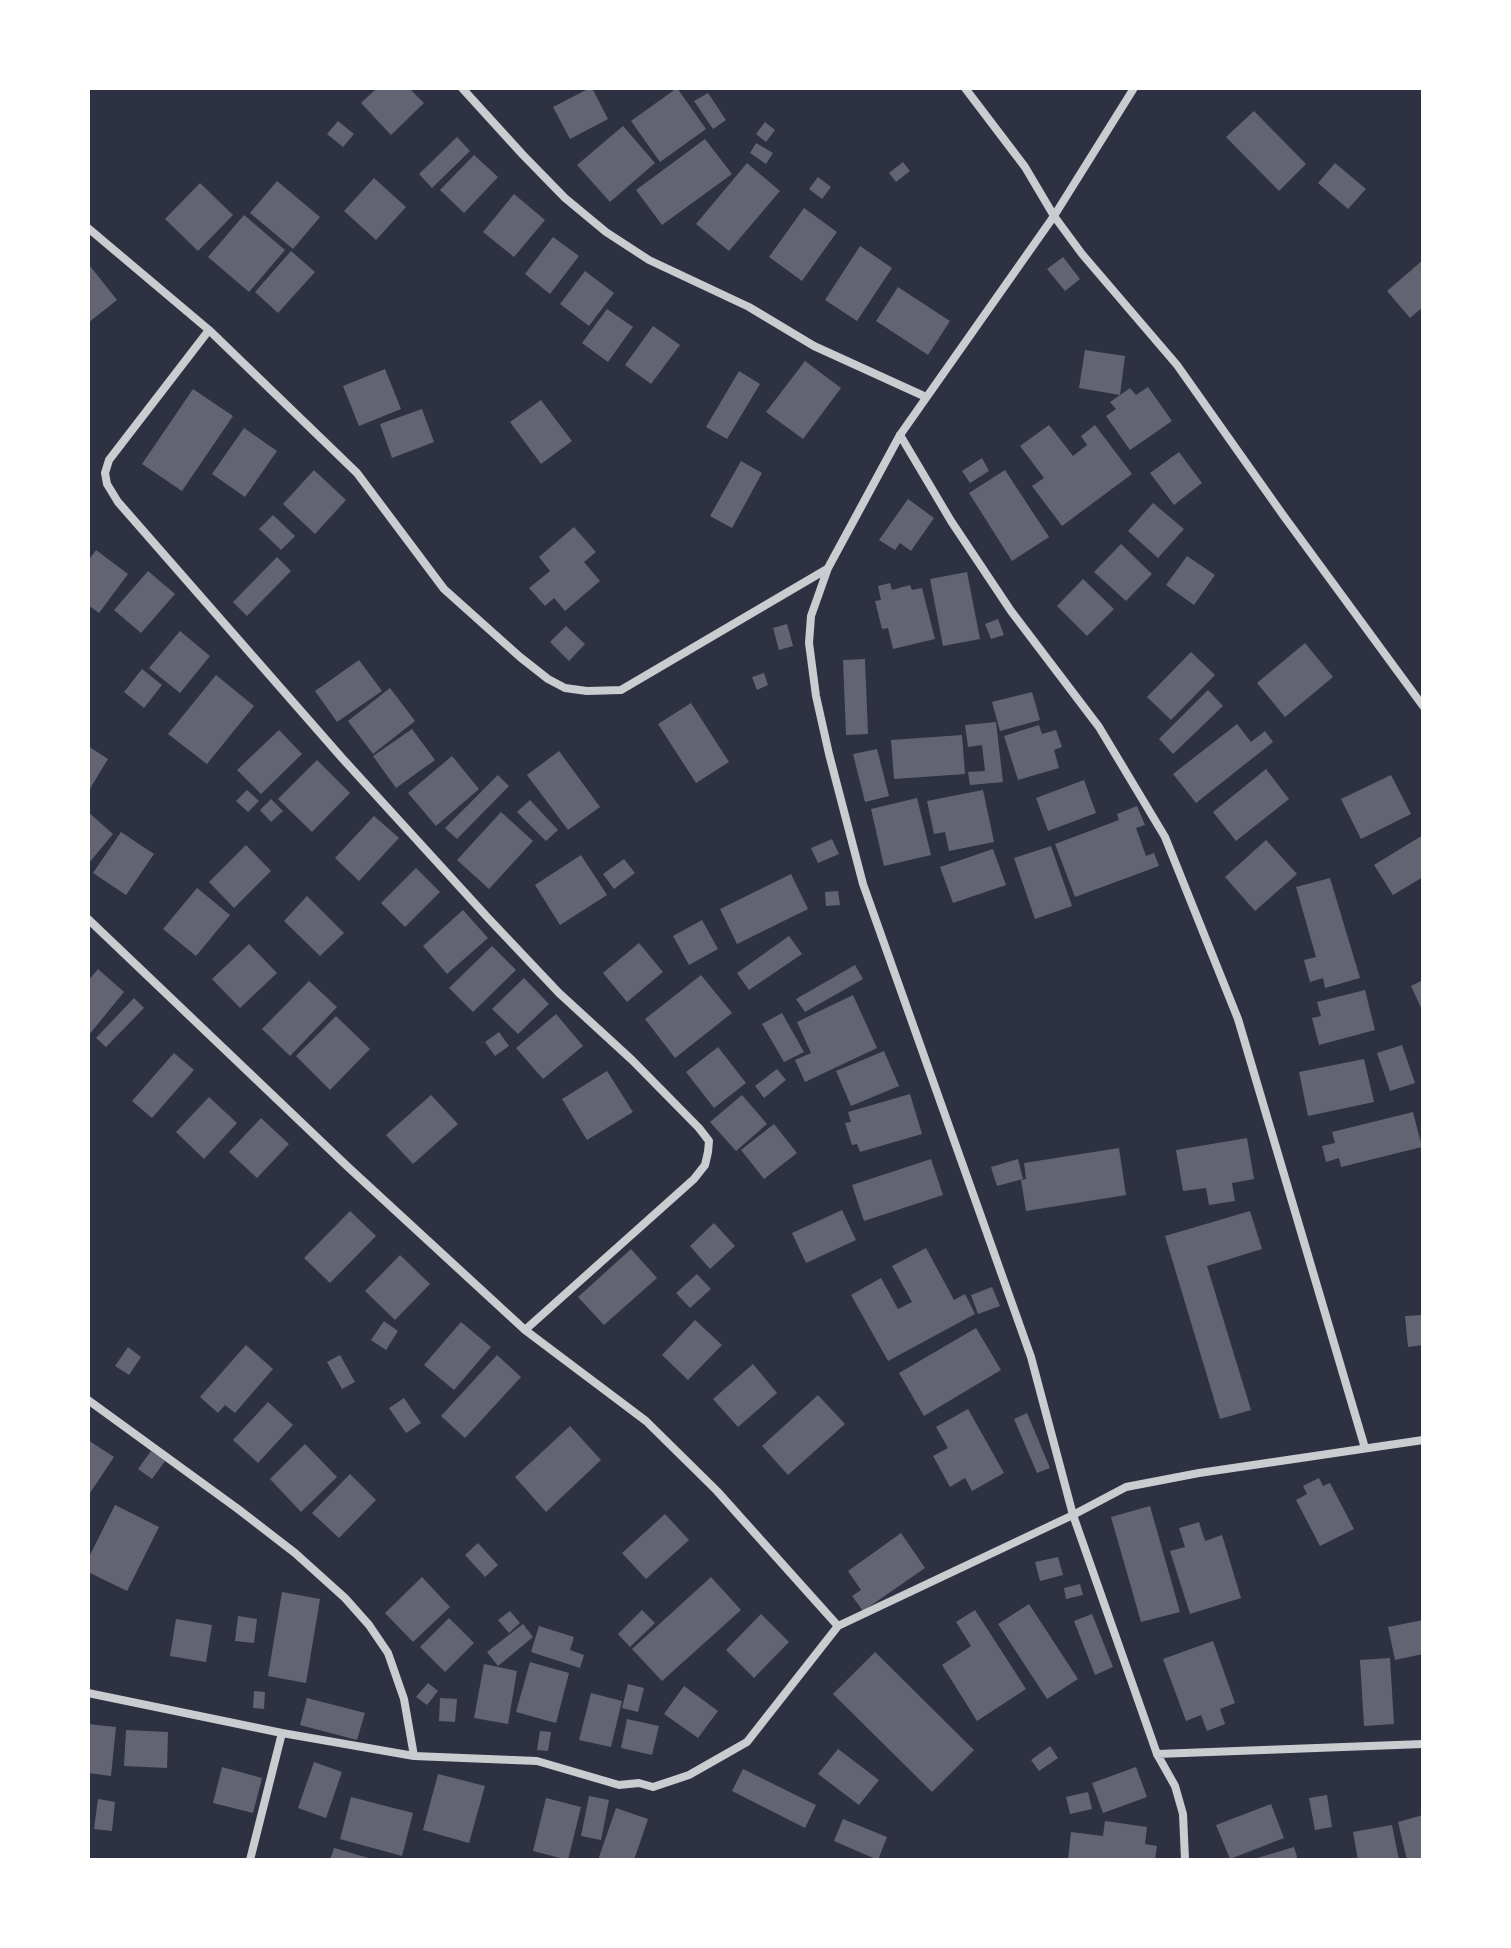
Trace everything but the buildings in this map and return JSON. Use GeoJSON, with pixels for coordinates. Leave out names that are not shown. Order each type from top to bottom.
{"type":"FeatureCollection","features":[{"type":"Feature","properties":{"kind":"street"},"geometry":{"type":"LineString","coordinates":[[462,88],[565,198],[606,232],[649,260],[749,307],[814,346],[926,397]]}},
{"type":"Feature","properties":{"kind":"street"},"geometry":{"type":"LineString","coordinates":[[965,88],[1025,167],[1054,216],[1082,254],[1177,365],[1423,706]]}},
{"type":"Feature","properties":{"kind":"street"},"geometry":{"type":"LineString","coordinates":[[1134,88],[1054,216],[900,435],[828,568],[811,616],[809,643],[816,696],[863,884],[1031,1357],[1073,1515],[1157,1754],[1175,1786],[1183,1814],[1185,1860]]}},
{"type":"Feature","properties":{"kind":"street"},"geometry":{"type":"LineString","coordinates":[[88,228],[209,330],[357,473],[444,589],[520,657],[565,688],[621,690],[828,568]]}},
{"type":"Feature","properties":{"kind":"street"},"geometry":{"type":"LineString","coordinates":[[209,330],[109,460],[105,473],[107,484],[118,502],[342,758],[489,919],[709,1141],[705,1165],[694,1179],[525,1330]]}},
{"type":"Feature","properties":{"kind":"street"},"geometry":{"type":"LineString","coordinates":[[900,435],[951,521],[1011,611],[1099,727],[1165,837],[1238,1019],[1365,1448]]}},
{"type":"Feature","properties":{"kind":"street"},"geometry":{"type":"LineString","coordinates":[[88,919],[348,1167],[525,1330],[646,1421],[717,1491],[838,1626]]}},
{"type":"Feature","properties":{"kind":"street"},"geometry":{"type":"LineString","coordinates":[[88,1400],[295,1553],[345,1598],[388,1653],[404,1699],[414,1756]]}},
{"type":"Feature","properties":{"kind":"street"},"geometry":{"type":"LineString","coordinates":[[88,1693],[282,1733],[414,1756],[537,1761],[619,1785],[639,1783],[653,1787],[689,1775],[747,1742],[838,1626],[1126,1487],[1199,1473],[1423,1440]]}},
{"type":"Feature","properties":{"kind":"street"},"geometry":{"type":"LineString","coordinates":[[250,1860],[282,1733]]}},
{"type":"Feature","properties":{"kind":"street"},"geometry":{"type":"LineString","coordinates":[[1157,1754],[1423,1744]]}}]}
